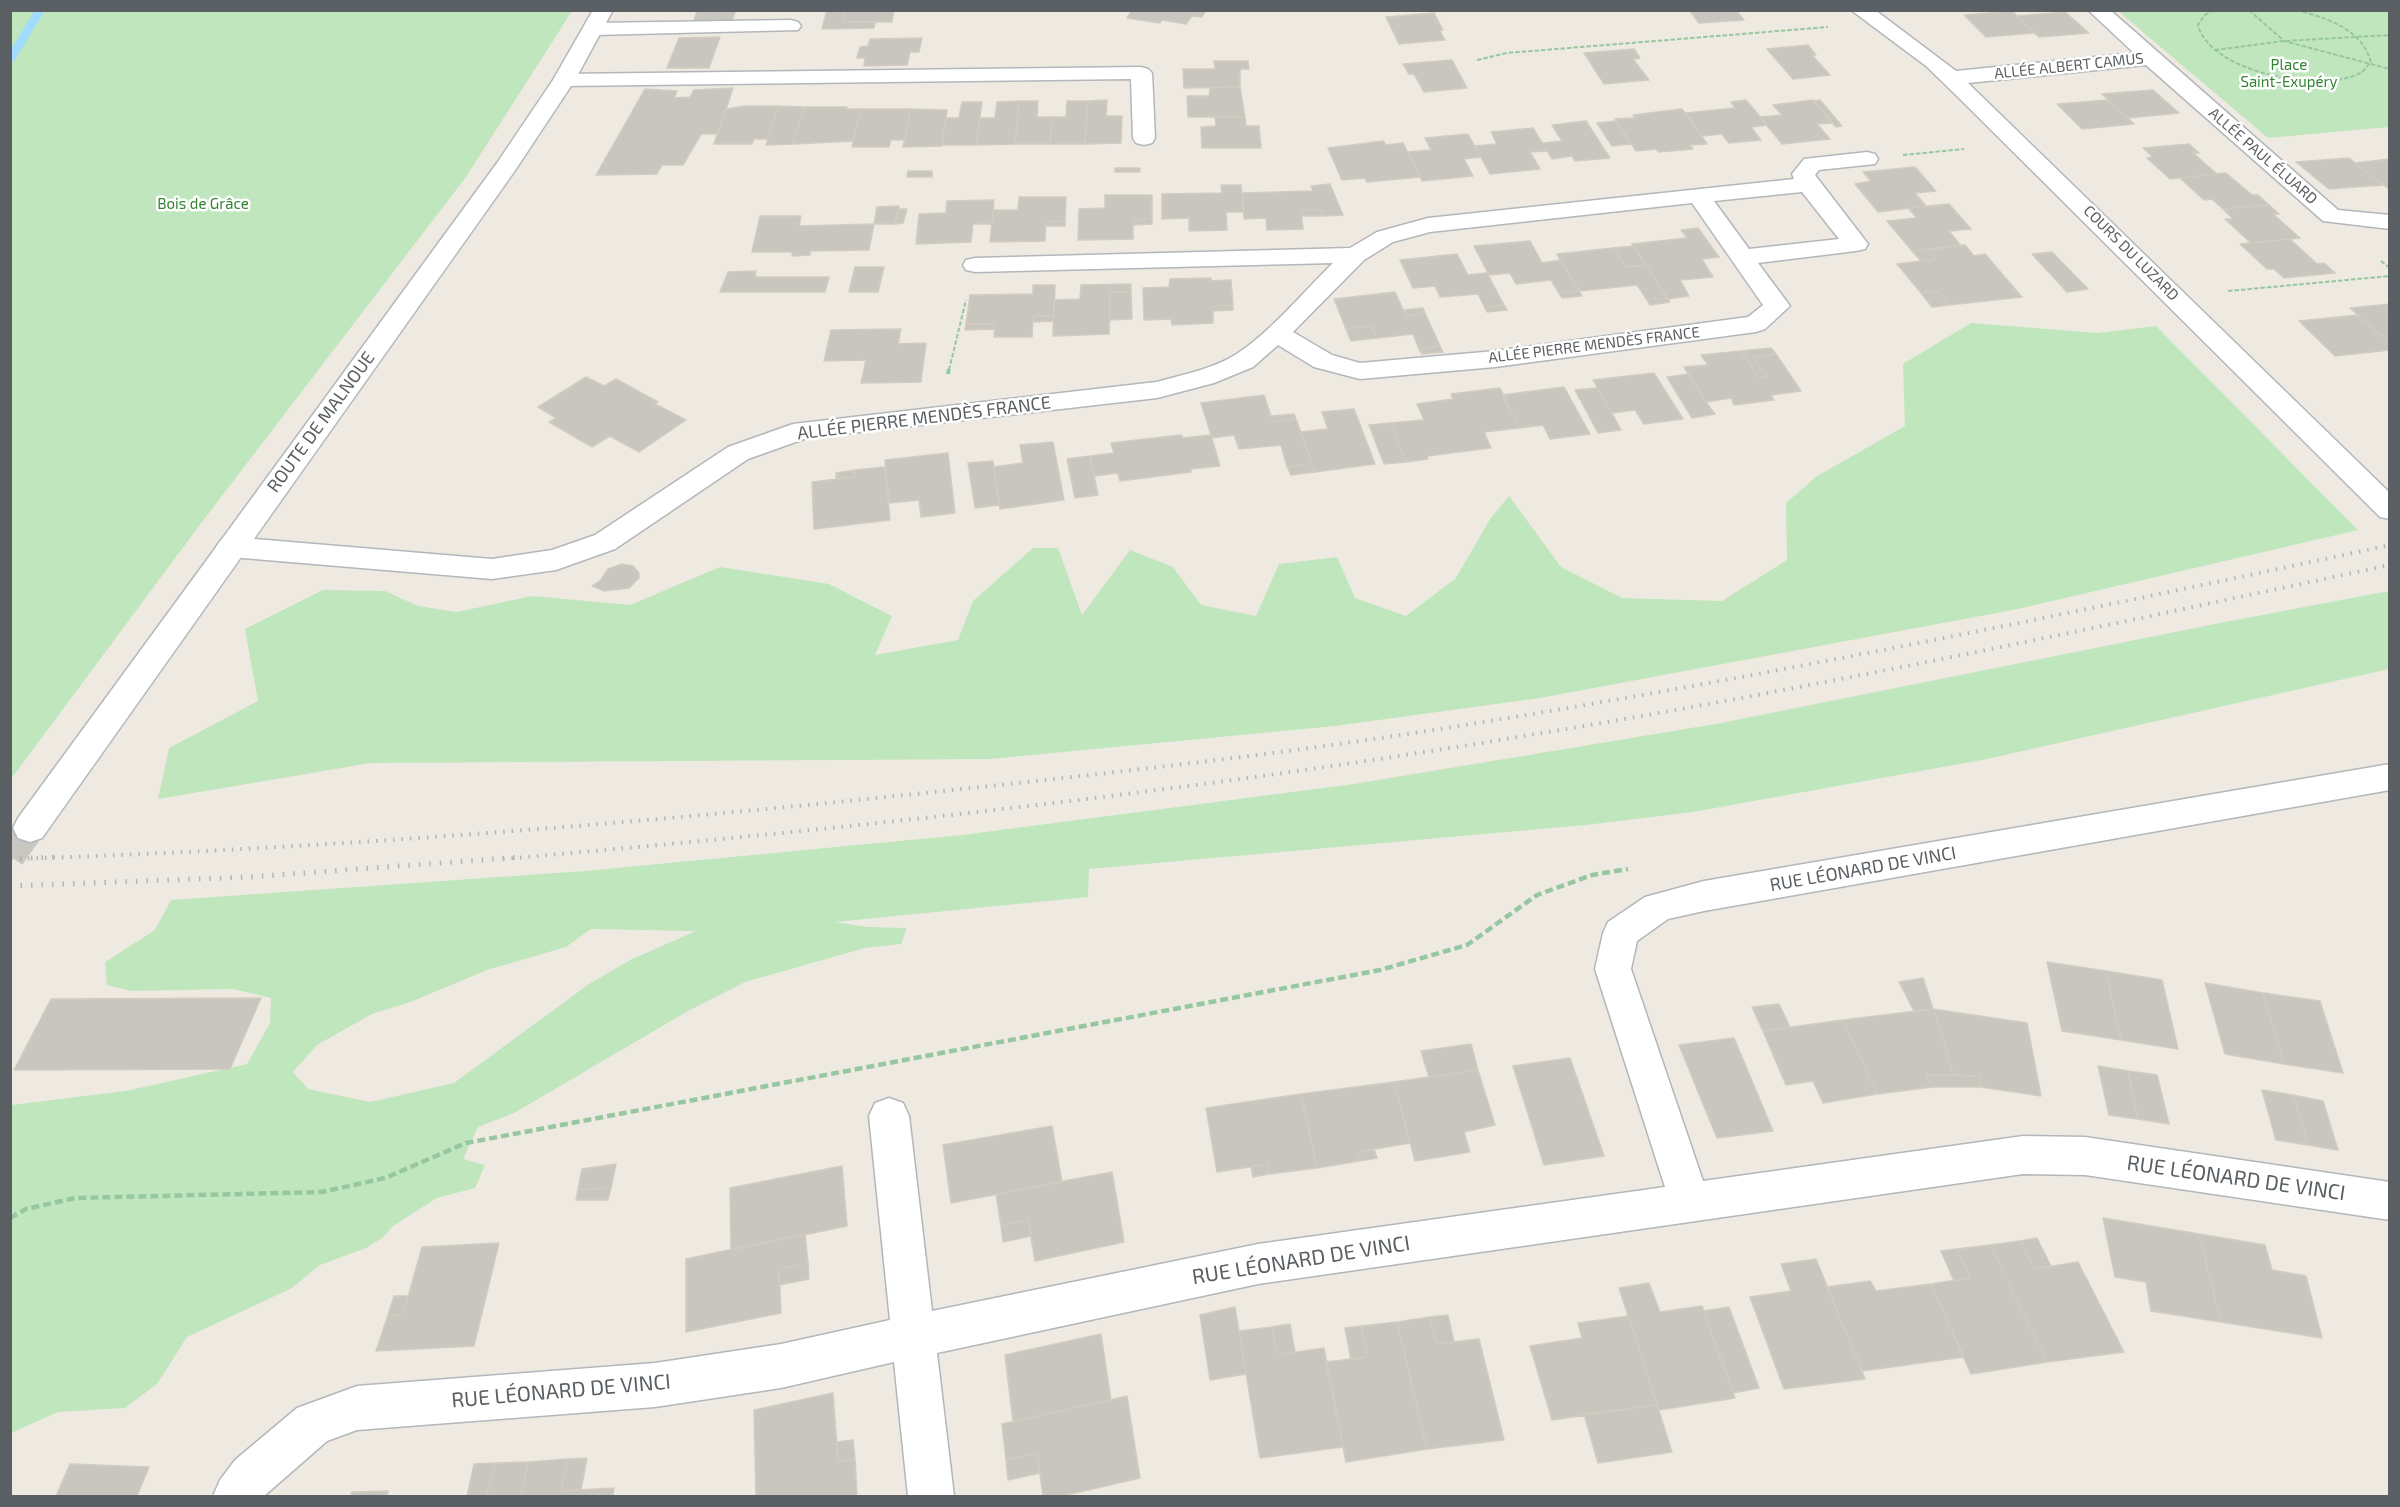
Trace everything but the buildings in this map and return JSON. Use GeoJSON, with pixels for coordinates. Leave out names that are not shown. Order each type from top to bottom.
{"type":"FeatureCollection","features":[{"type":"Feature","properties":{"kind":"street","name":"ALLÉE ALBERT CAMUS"},"geometry":{"type":"LineString","coordinates":[[2098,10],[2151,58]]}},
{"type":"Feature","properties":{"kind":"street","name":"COURS DU LUZARD"},"geometry":{"type":"LineString","coordinates":[[1870,17],[1951,78],[2390,510]]}},
{"type":"Feature","properties":{"kind":"street"},"geometry":{"type":"LineString","coordinates":[[598,20],[791,26]]}},
{"type":"Feature","properties":{"kind":"street","name":"ROUTE DE MALNOUE"},"geometry":{"type":"LineString","coordinates":[[30,828],[506,168],[564,80],[598,20]]}},
{"type":"Feature","properties":{"kind":"street","name":"ALLÉE ALBERT CAMUS"},"geometry":{"type":"LineString","coordinates":[[1951,78],[2151,58]]}},
{"type":"Feature","properties":{"kind":"street","name":"ALLÉE PAUL ÉLUARD"},"geometry":{"type":"LineString","coordinates":[[2151,58],[2331,216],[2390,222]]}},
{"type":"Feature","properties":{"kind":"street"},"geometry":{"type":"LineString","coordinates":[[564,80],[1141,73],[1144,138]]}},
{"type":"Feature","properties":{"kind":"street"},"geometry":{"type":"LineString","coordinates":[[1744,257],[1856,244],[1808,184],[1803,174],[1812,164],[1866,159]]}},
{"type":"Feature","properties":{"kind":"street","name":"ALLÉE PIERRE MENDÈS FRANCE"},"geometry":{"type":"LineString","coordinates":[[231,547],[492,569],[556,560],[604,542],[738,453],[803,430],[1157,390],[1205,378],[1244,361],[1277,333],[1355,255],[1385,237],[1428,225],[1808,184]]}},
{"type":"Feature","properties":{"kind":"street","name":"ALLÉE PIERRE MENDÈS FRANCE"},"geometry":{"type":"LineString","coordinates":[[1277,333],[1323,361],[1360,371],[1495,358],[1756,324],[1777,306],[1698,195]]}},
{"type":"Feature","properties":{"kind":"street","name":"ALLÉE PIERRE MENDÈS FRANCE"},"geometry":{"type":"LineString","coordinates":[[975,265],[1355,255]]}},
{"type":"Feature","properties":{"kind":"street","name":"RUE LÉONARD DE VINCI"},"geometry":{"type":"LineString","coordinates":[[1690,1201],[1635,1041],[1613,969],[1621,933],[1658,907],[1704,896],[2390,777]]}},
{"type":"Feature","properties":{"kind":"street"},"geometry":{"type":"LineString","coordinates":[[889,1116],[931,1497]]}},
{"type":"Feature","properties":{"kind":"street","name":"RUE LÉONARD DE VINCI"},"geometry":{"type":"LineString","coordinates":[[236,1497],[252,1476],[313,1424],[357,1408],[655,1385],[781,1366],[1258,1264],[2023,1155],[2085,1156],[2390,1201]]}},
{"type":"Feature","properties":{"kind":"path"},"geometry":{"type":"LineString","coordinates":[[2214,10],[2205,15],[2198,25],[2201,37],[2214,50],[2243,65],[2291,78],[2320,80],[2345,78],[2363,72],[2370,63],[2369,49],[2358,37],[2341,26],[2297,10]]}},
{"type":"Feature","properties":{"kind":"path"},"geometry":{"type":"LineString","coordinates":[[2249,10],[2284,41],[2390,69]]}},
{"type":"Feature","properties":{"kind":"path"},"geometry":{"type":"LineString","coordinates":[[1477,60],[1507,52],[1870,17]]}},
{"type":"Feature","properties":{"kind":"path"},"geometry":{"type":"LineString","coordinates":[[2214,50],[2284,41],[2390,35]]}},
{"type":"Feature","properties":{"kind":"path"},"geometry":{"type":"LineString","coordinates":[[1866,159],[2019,144]]}},
{"type":"Feature","properties":{"kind":"path"},"geometry":{"type":"LineString","coordinates":[[938,414],[975,265]]}},
{"type":"Feature","properties":{"kind":"path"},"geometry":{"type":"LineString","coordinates":[[2234,290],[2390,276]]}},
{"type":"Feature","properties":{"kind":"path"},"geometry":{"type":"LineString","coordinates":[[10,1218],[26,1209],[75,1198],[322,1192],[385,1178],[466,1143],[1380,970],[1467,945],[1537,894],[1592,875],[1638,868]]}},
{"type":"Feature","properties":{"kind":"green space","name":"Bois de Grâce"},"geometry":{"type":"Polygon","coordinates":[[[11,10],[572,11],[466,177],[202,522],[11,779],[11,10]]]}},
{"type":"Feature","properties":{"kind":"green space","name":"Place Saint-Exupéry"},"geometry":{"type":"Polygon","coordinates":[[[2118,11],[2389,11],[2389,127],[2268,138],[2118,11]]]}},
{"type":"Feature","properties":{"kind":"green space"},"geometry":{"type":"Polygon","coordinates":[[[1971,323],[2098,333],[2156,326],[2358,530],[2018,609],[1540,698],[1335,726],[990,759],[371,763],[158,799],[169,748],[258,701],[245,629],[323,590],[385,591],[418,606],[457,612],[532,596],[630,605],[720,567],[829,584],[892,616],[875,655],[958,640],[973,601],[1033,548],[1058,548],[1082,615],[1130,550],[1173,567],[1201,605],[1256,616],[1279,564],[1337,557],[1355,598],[1406,616],[1456,578],[1490,519],[1509,496],[1561,567],[1622,598],[1722,601],[1787,560],[1786,503],[1817,476],[1905,426],[1903,364],[1971,323]]]}},
{"type":"Feature","properties":{"kind":"green space"},"geometry":{"type":"Polygon","coordinates":[[[2389,591],[2389,669],[1987,759],[1693,812],[1586,825],[1089,869],[1088,897],[835,922],[868,927],[907,928],[901,944],[865,948],[745,982],[688,1011],[514,1113],[478,1127],[463,1159],[485,1165],[475,1188],[437,1198],[393,1226],[382,1238],[366,1248],[320,1265],[292,1288],[187,1337],[157,1384],[125,1408],[58,1412],[11,1433],[11,1105],[126,1091],[247,1064],[270,1023],[271,998],[233,989],[131,991],[107,985],[105,962],[155,930],[171,900],[585,871],[962,835],[1354,784],[1721,723],[2389,591]],[[591,929],[566,947],[487,970],[413,1001],[372,1014],[317,1045],[293,1072],[308,1089],[370,1102],[454,1083],[589,984],[632,959],[696,931],[591,929]]]}},
{"type":"Feature","properties":{"kind":"waterway"},"geometry":{"type":"LineString","coordinates":[[10,60],[40,10]]}},
{"type":"Feature","properties":{"kind":"tunnel"},"geometry":{"type":"LineString","coordinates":[[10,856],[30,828]]}},
{"type":"Feature","properties":{"kind":"railway"},"geometry":{"type":"LineString","coordinates":[[11,859],[249,849],[487,833],[725,813],[962,789],[1277,752],[1465,725],[1697,685],[2044,618],[2390,545]]}},
{"type":"Feature","properties":{"kind":"railway"},"geometry":{"type":"LineString","coordinates":[[503,859],[894,821],[1154,790],[1413,754],[1649,715],[1861,675],[2390,565]]}},
{"type":"Feature","properties":{"kind":"railway"},"geometry":{"type":"LineString","coordinates":[[10,859],[56,857]]}},
{"type":"Feature","properties":{"kind":"railway"},"geometry":{"type":"LineString","coordinates":[[10,886],[250,877],[521,857]]}}]}
